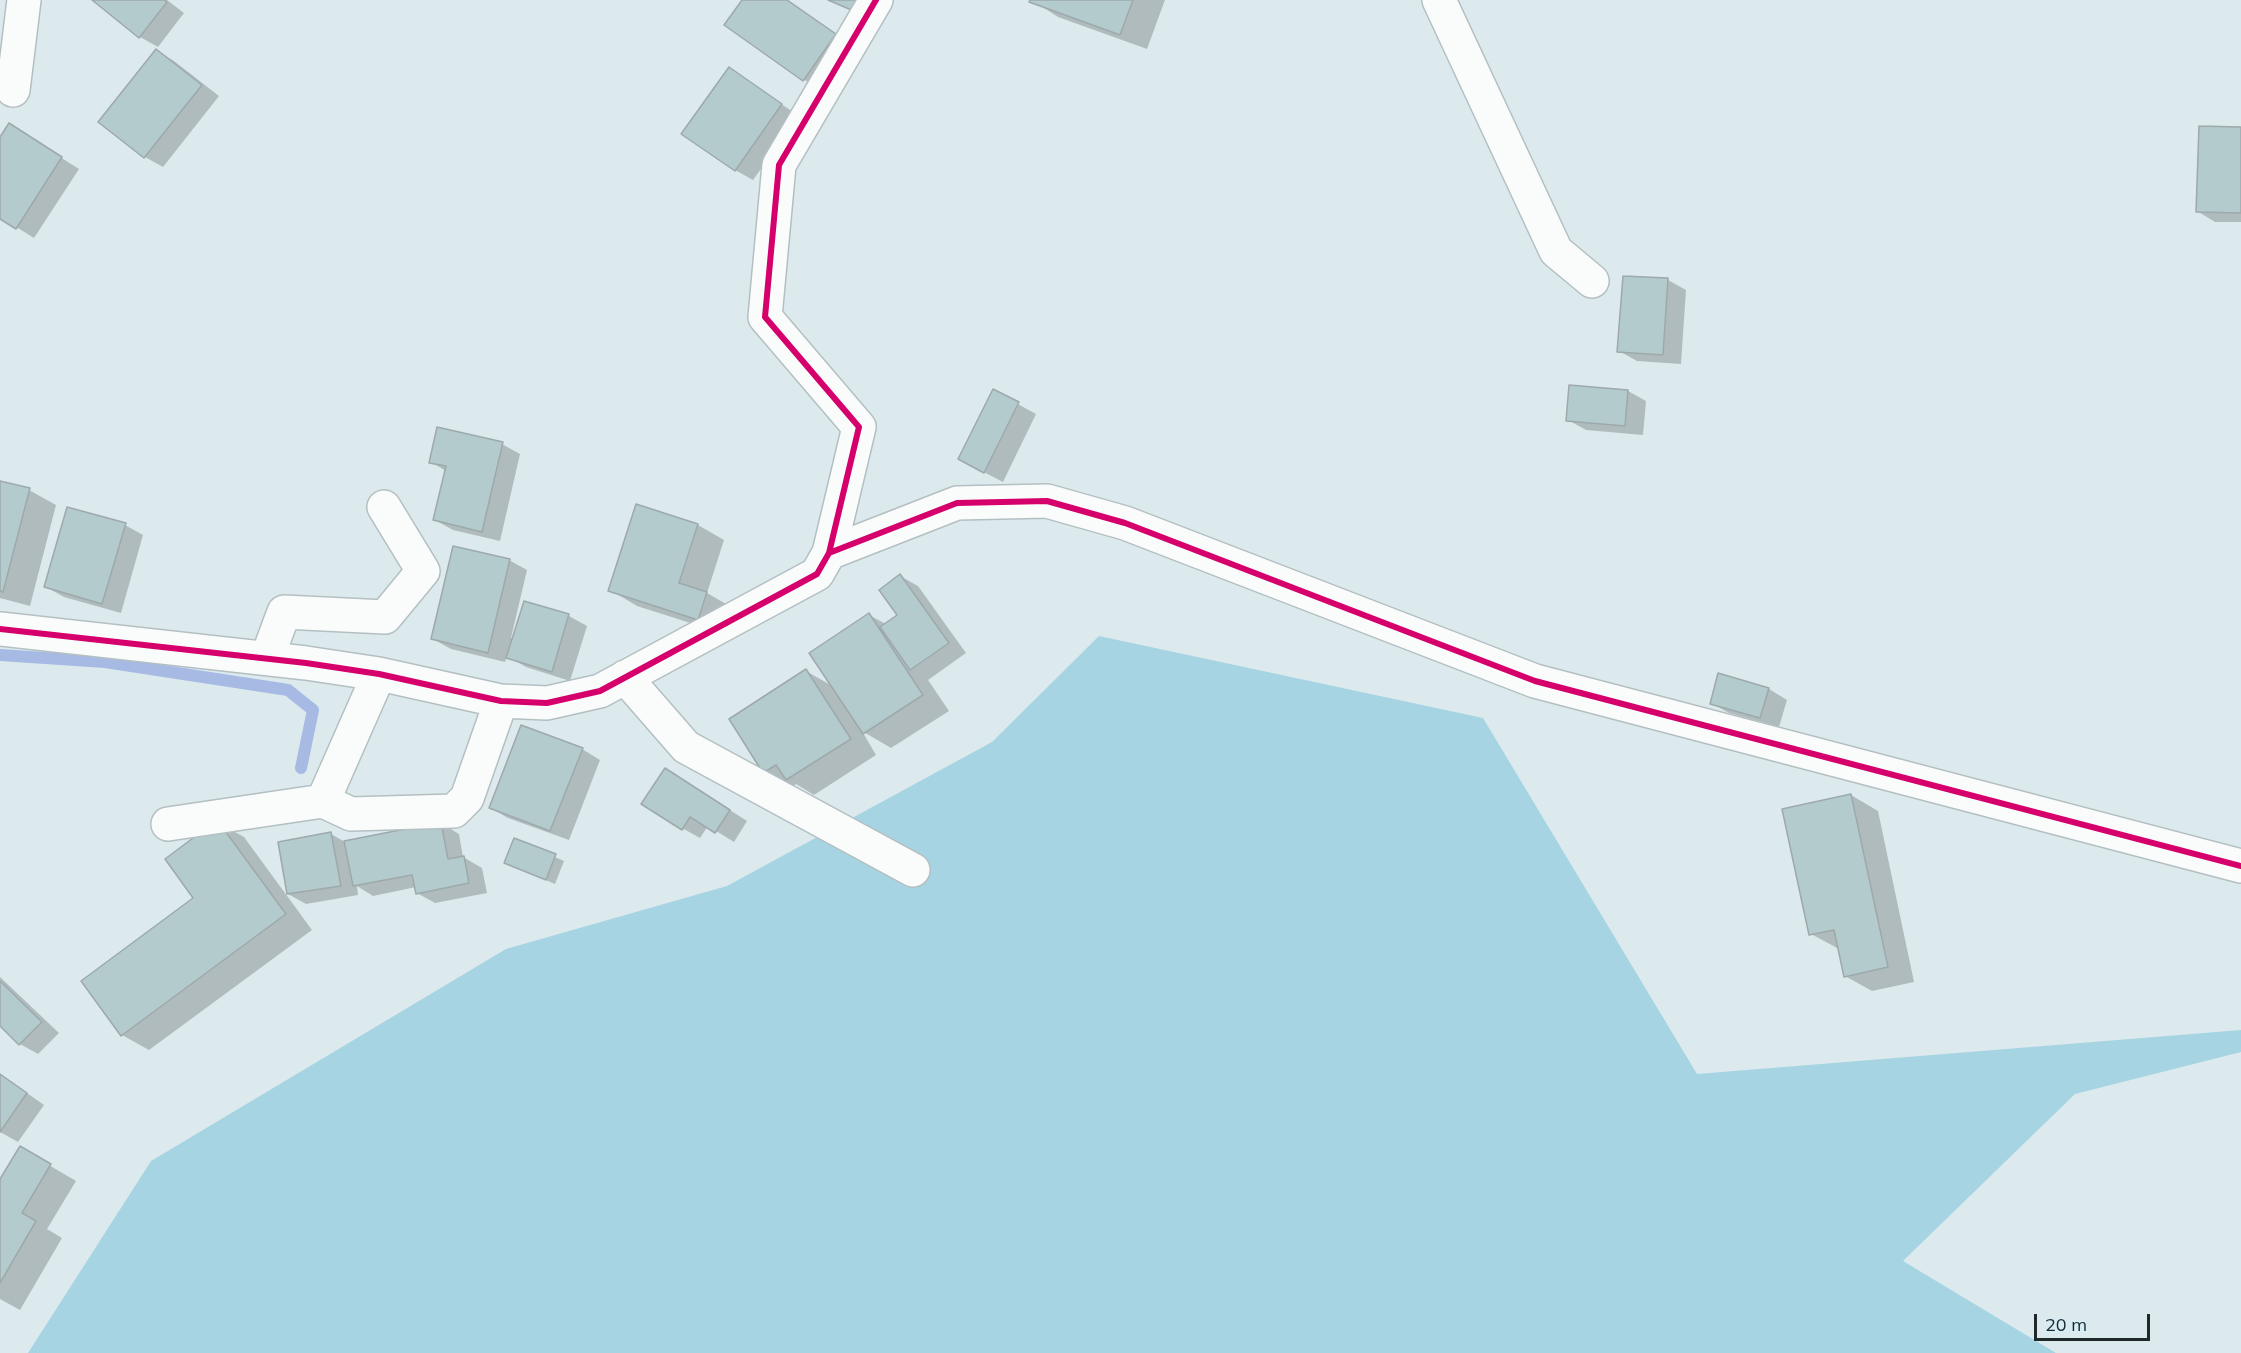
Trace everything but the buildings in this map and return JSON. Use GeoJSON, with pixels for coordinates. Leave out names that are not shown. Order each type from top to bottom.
{"type":"FeatureCollection","features":[{"type":"Feature","properties":{"kind":"street"},"geometry":{"type":"LineString","coordinates":[[13,90],[24,0]]}},
{"type":"Feature","properties":{"kind":"street"},"geometry":{"type":"LineString","coordinates":[[0,629],[267,658],[379,674],[501,701],[547,703],[600,691],[817,574],[830,553],[859,427],[765,316],[779,165],[876,0]]}},
{"type":"Feature","properties":{"kind":"street"},"geometry":{"type":"LineString","coordinates":[[1439,0],[1556,251],[1592,281]]}},
{"type":"Feature","properties":{"kind":"street"},"geometry":{"type":"LineString","coordinates":[[830,553],[957,503],[1047,501],[1125,523],[1535,681],[2241,866]]}},
{"type":"Feature","properties":{"kind":"street"},"geometry":{"type":"LineString","coordinates":[[267,658],[284,612],[385,617],[423,571],[384,507]]}},
{"type":"Feature","properties":{"kind":"street"},"geometry":{"type":"LineString","coordinates":[[323,801],[379,674]]}},
{"type":"Feature","properties":{"kind":"street"},"geometry":{"type":"LineString","coordinates":[[625,677],[686,747],[913,870]]}},
{"type":"Feature","properties":{"kind":"street"},"geometry":{"type":"LineString","coordinates":[[168,825],[323,801],[351,814],[454,811],[467,798],[501,701]]}},
{"type":"Feature","properties":{"kind":"shaded area"},"geometry":{"type":"Polygon","coordinates":[[[1099,636],[1483,718],[1697,1074],[2241,1030],[2241,1052],[2075,1094],[1903,1261],[2056,1353],[28,1353],[151,1161],[506,949],[727,886],[992,742],[1099,636]]]}},
{"type":"Feature","properties":{"kind":"waterway"},"geometry":{"type":"LineString","coordinates":[[0,655],[105,662],[288,690],[313,710],[301,768]]}},
{"type":"Feature","properties":{"kind":"cycle path"},"geometry":{"type":"LineString","coordinates":[[829,553],[859,427],[765,317],[779,165],[876,0]]}},
{"type":"Feature","properties":{"kind":"cycle path"},"geometry":{"type":"LineString","coordinates":[[0,629],[306,663],[379,674],[501,701],[547,703],[600,691],[817,574],[829,553],[957,503],[1047,501],[1125,523],[1535,681],[2241,866]]}}]}
